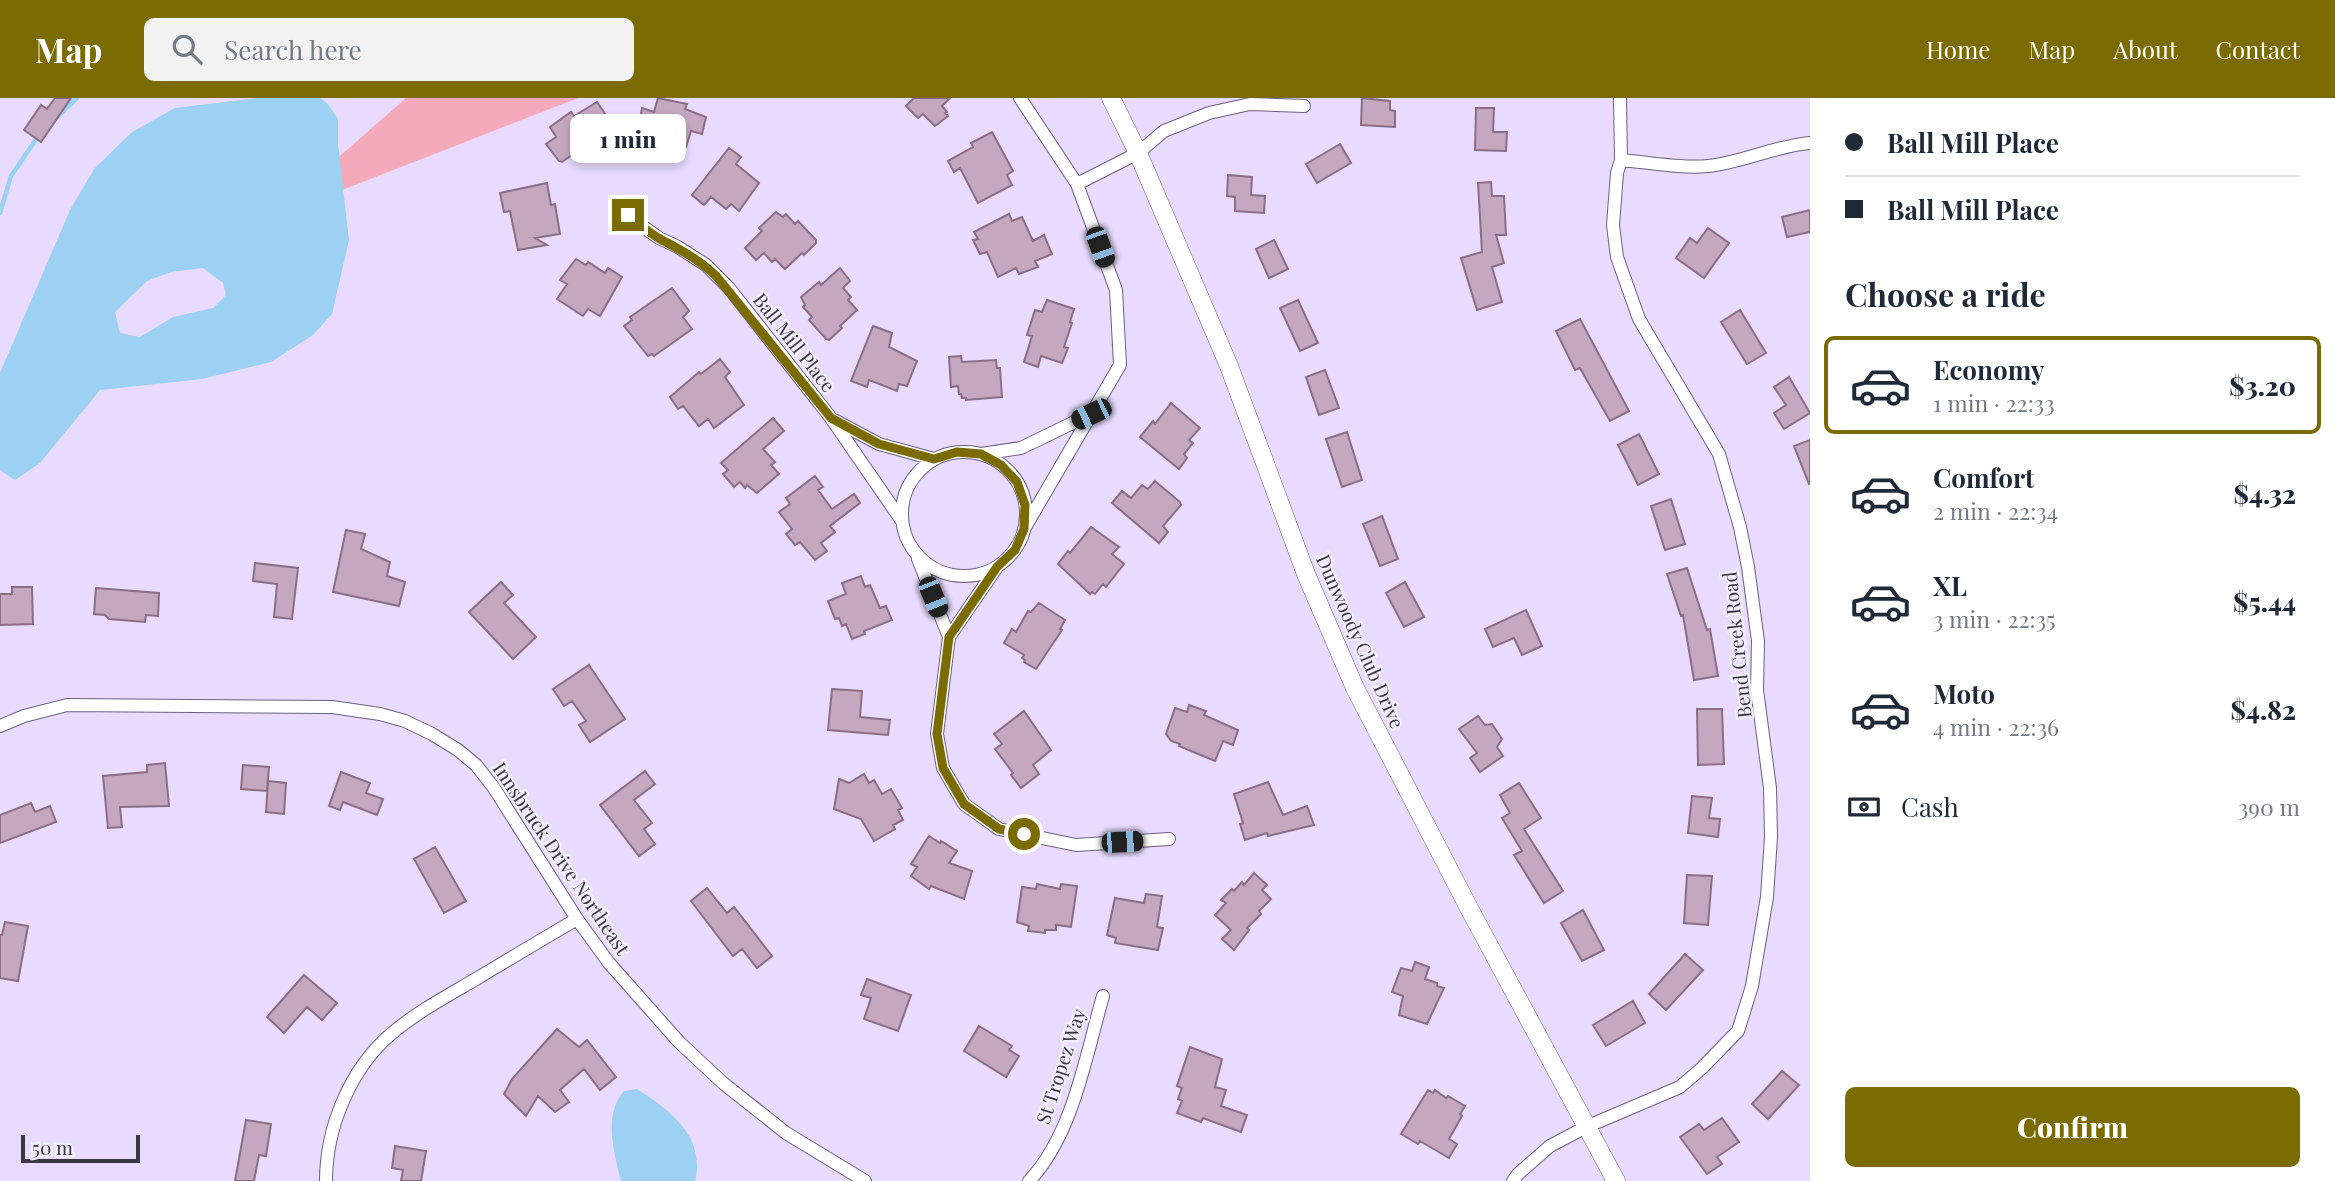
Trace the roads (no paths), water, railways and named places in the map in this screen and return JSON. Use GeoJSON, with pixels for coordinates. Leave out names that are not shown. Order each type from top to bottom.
{"type":"FeatureCollection","features":[{"type":"Feature","properties":{"kind":"street"},"geometry":{"type":"LineString","coordinates":[[1020,98],[1077,184],[1116,290],[1120,365],[1024,529],[1015,550],[997,567],[949,637],[937,734],[943,768],[964,804],[999,829],[1076,845],[1169,839]]}},
{"type":"Feature","properties":{"kind":"street","name":"Dunwoody Club Drive"},"geometry":{"type":"LineString","coordinates":[[1111,98],[1138,153],[1229,366],[1306,575],[1355,688],[1470,911],[1616,1181]]}},
{"type":"Feature","properties":{"kind":"street","name":"Bend Creek Road"},"geometry":{"type":"LineString","coordinates":[[1513,1181],[1550,1146],[1586,1127],[1680,1087],[1703,1068],[1738,1031],[1752,986],[1767,897],[1771,837],[1766,744],[1757,690],[1758,641],[1754,604],[1740,527],[1719,454],[1639,319],[1617,257],[1613,225],[1617,173],[1621,160],[1620,98]]}},
{"type":"Feature","properties":{"kind":"street"},"geometry":{"type":"LineString","coordinates":[[1077,184],[1138,153],[1164,131],[1209,113],[1250,104],[1304,106]]}},
{"type":"Feature","properties":{"kind":"street"},"geometry":{"type":"LineString","coordinates":[[1621,160],[1706,166],[1753,158],[1796,144],[1810,143]]}},
{"type":"Feature","properties":{"kind":"street","name":"Ball Mill Place"},"geometry":{"type":"LineString","coordinates":[[628,215],[659,238],[706,265],[729,288],[831,418],[902,521]]}},
{"type":"Feature","properties":{"kind":"street"},"geometry":{"type":"LineString","coordinates":[[949,637],[902,521],[904,495],[909,484],[934,459],[957,452],[981,454],[1021,448],[1091,414]]}},
{"type":"Feature","properties":{"kind":"street","name":"Ball Mill Place"},"geometry":{"type":"LineString","coordinates":[[831,418],[879,444],[934,459]]}},
{"type":"Feature","properties":{"kind":"street"},"geometry":{"type":"LineString","coordinates":[[981,454],[1001,465],[1017,482],[1025,505],[1024,529]]}},
{"type":"Feature","properties":{"kind":"street"},"geometry":{"type":"LineString","coordinates":[[918,558],[938,571],[963,577],[975,576],[997,567]]}},
{"type":"Feature","properties":{"kind":"street","name":"Innsbruck Drive Northeast"},"geometry":{"type":"LineString","coordinates":[[0,726],[24,716],[67,705],[332,707],[380,714],[405,721],[446,743],[476,765],[494,788],[577,919],[643,1003],[723,1083],[786,1133],[865,1181]]}},
{"type":"Feature","properties":{"kind":"street"},"geometry":{"type":"LineString","coordinates":[[326,1181],[329,1146],[338,1114],[351,1085],[369,1057],[389,1035],[421,1012],[577,919]]}},
{"type":"Feature","properties":{"kind":"street","name":"St Tropez Way"},"geometry":{"type":"LineString","coordinates":[[1029,1181],[1049,1154],[1069,1113],[1103,996]]}},
{"type":"Feature","properties":{"kind":"water"},"geometry":{"type":"Polygon","coordinates":[[[258,98],[320,98],[328,104],[338,119],[338,144],[349,240],[332,314],[313,335],[271,362],[202,379],[100,390],[40,463],[15,480],[0,470],[0,373],[70,210],[94,169],[132,132],[175,108],[258,98]],[[203,268],[171,272],[147,281],[115,312],[120,333],[140,337],[173,317],[213,308],[226,295],[223,283],[203,268]]]}},
{"type":"Feature","properties":{"kind":"water"},"geometry":{"type":"Polygon","coordinates":[[[637,1089],[673,1116],[690,1138],[697,1165],[695,1181],[621,1181],[612,1122],[618,1100],[624,1091],[637,1089]]]}},
{"type":"Feature","properties":{"kind":"waterway"},"geometry":{"type":"LineString","coordinates":[[55,119],[77,98]]}},
{"type":"Feature","properties":{"kind":"waterway"},"geometry":{"type":"LineString","coordinates":[[0,213],[11,176],[39,135]]}}]}
